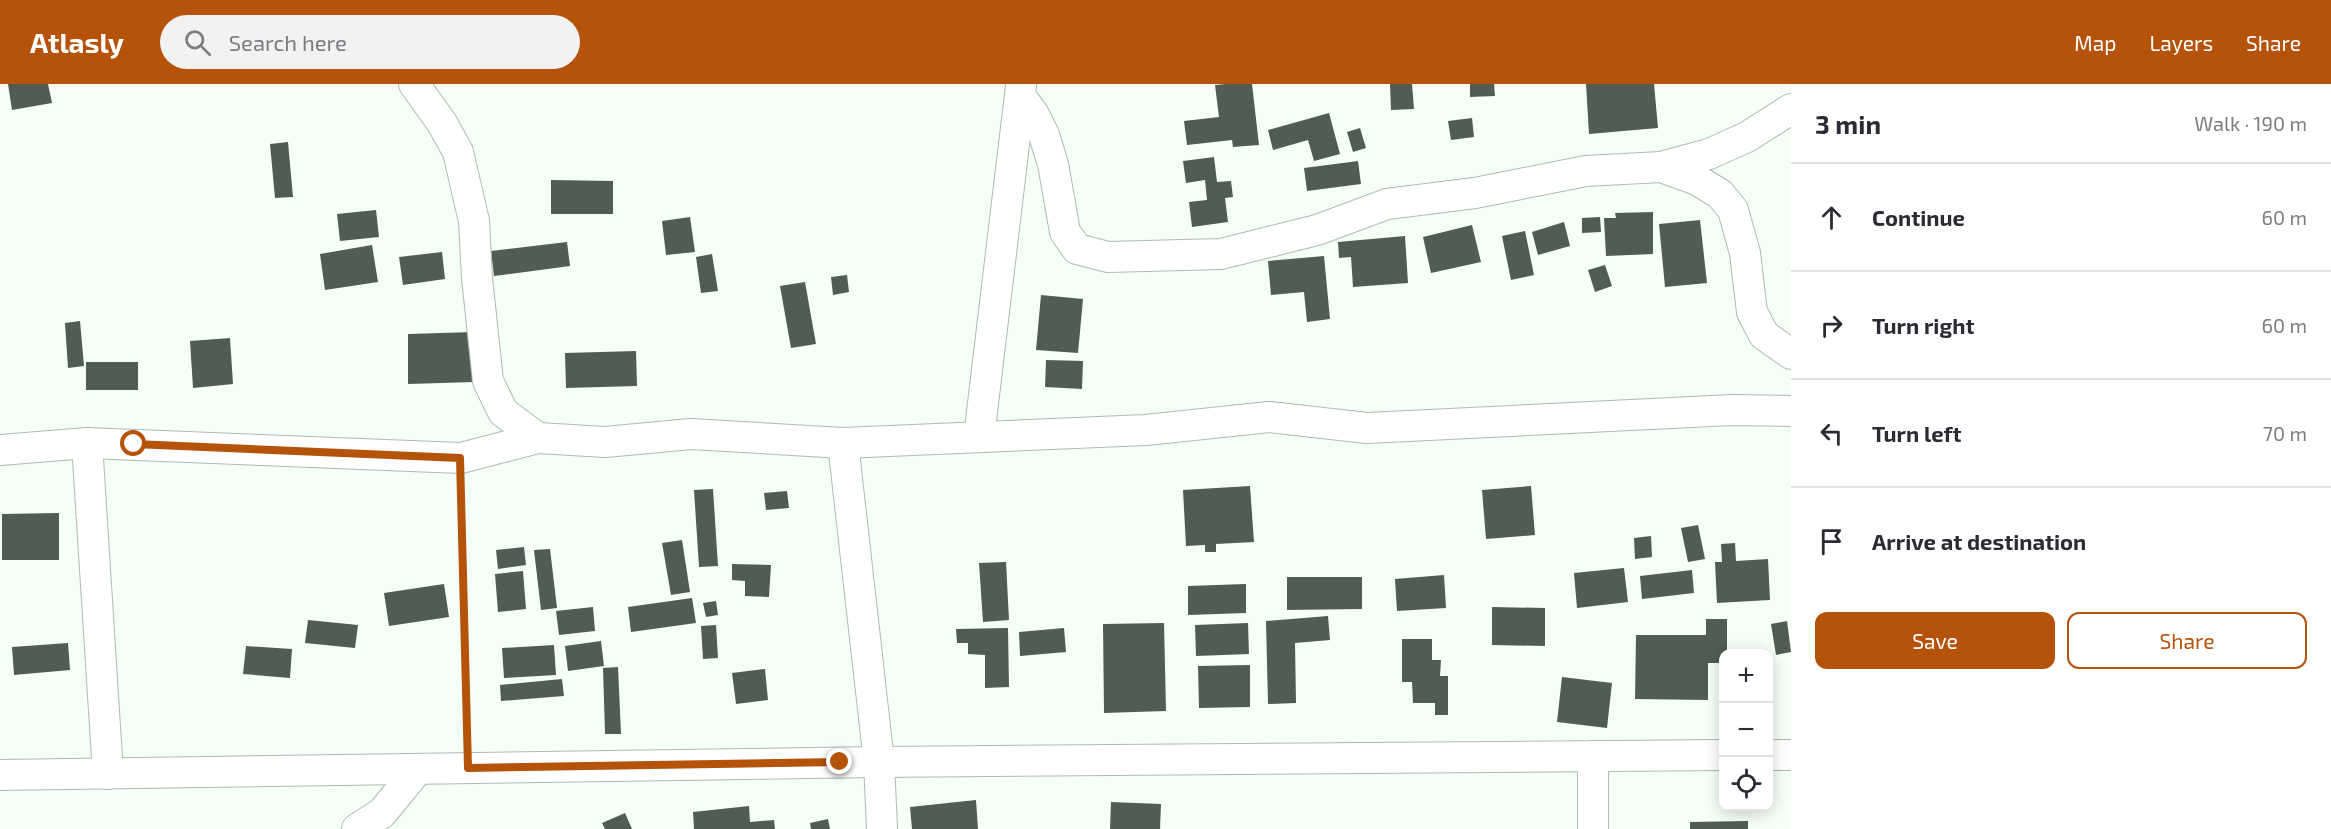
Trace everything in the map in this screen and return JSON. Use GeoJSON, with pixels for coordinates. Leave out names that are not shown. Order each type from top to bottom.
{"type":"FeatureCollection","features":[{"type":"Feature","properties":{"kind":"street"},"geometry":{"type":"LineString","coordinates":[[414,84],[442,123],[458,152],[474,221],[477,278],[488,381],[503,412],[538,438]]}},
{"type":"Feature","properties":{"kind":"street"},"geometry":{"type":"LineString","coordinates":[[1020,90],[1044,135],[1053,164],[1065,232],[1077,249],[1108,257],[1221,254],[1317,230],[1387,204],[1475,193],[1586,171],[1661,168],[1709,154],[1747,137],[1791,109]]}},
{"type":"Feature","properties":{"kind":"street"},"geometry":{"type":"LineString","coordinates":[[979,437],[1020,90]]}},
{"type":"Feature","properties":{"kind":"street"},"geometry":{"type":"LineString","coordinates":[[1661,168],[1697,180],[1720,194],[1733,210],[1745,253],[1752,312],[1764,335],[1791,354]]}},
{"type":"Feature","properties":{"kind":"street"},"geometry":{"type":"LineString","coordinates":[[0,450],[87,443],[460,458],[538,438],[605,442],[691,434],[843,443],[1146,430],[1269,417],[1367,428],[1732,410],[1791,411]]}},
{"type":"Feature","properties":{"kind":"street"},"geometry":{"type":"LineString","coordinates":[[87,443],[108,774]]}},
{"type":"Feature","properties":{"kind":"street"},"geometry":{"type":"LineString","coordinates":[[843,443],[879,762],[882,829]]}},
{"type":"Feature","properties":{"kind":"street"},"geometry":{"type":"LineString","coordinates":[[0,775],[879,762],[1719,755]]}},
{"type":"Feature","properties":{"kind":"street"},"geometry":{"type":"LineString","coordinates":[[1773,755],[1791,755]]}},
{"type":"Feature","properties":{"kind":"street"},"geometry":{"type":"LineString","coordinates":[[1593,756],[1593,829]]}},
{"type":"Feature","properties":{"kind":"street"},"geometry":{"type":"LineString","coordinates":[[357,829],[382,813],[418,769]]}},
{"type":"Feature","properties":{"kind":"path"},"geometry":{"type":"LineString","coordinates":[[460,458],[468,768]]}},
{"type":"Feature","properties":{"kind":"building"},"geometry":{"type":"Polygon","coordinates":[[[8,84],[48,84],[52,103],[12,110],[8,84]]]}},
{"type":"Feature","properties":{"kind":"building"},"geometry":{"type":"Polygon","coordinates":[[[1252,84],[1259,145],[1233,147],[1232,140],[1187,145],[1184,121],[1219,117],[1215,85],[1252,84]]]}},
{"type":"Feature","properties":{"kind":"building"},"geometry":{"type":"Polygon","coordinates":[[[1390,84],[1412,84],[1414,109],[1391,110],[1390,84]]]}},
{"type":"Feature","properties":{"kind":"building"},"geometry":{"type":"Polygon","coordinates":[[[1470,84],[1494,84],[1495,96],[1470,97],[1470,84]]]}},
{"type":"Feature","properties":{"kind":"building"},"geometry":{"type":"Polygon","coordinates":[[[1586,84],[1654,84],[1658,128],[1589,134],[1586,84]]]}},
{"type":"Feature","properties":{"kind":"building"},"geometry":{"type":"Polygon","coordinates":[[[1329,113],[1340,154],[1314,161],[1308,140],[1273,150],[1268,130],[1329,113]]]}},
{"type":"Feature","properties":{"kind":"building"},"geometry":{"type":"Polygon","coordinates":[[[1472,118],[1474,137],[1451,140],[1448,121],[1472,118]]]}},
{"type":"Feature","properties":{"kind":"building"},"geometry":{"type":"Polygon","coordinates":[[[1360,128],[1366,148],[1353,152],[1347,132],[1360,128]]]}},
{"type":"Feature","properties":{"kind":"building"},"geometry":{"type":"Polygon","coordinates":[[[288,142],[293,197],[275,198],[270,144],[288,142]]]}},
{"type":"Feature","properties":{"kind":"building"},"geometry":{"type":"Polygon","coordinates":[[[1214,157],[1217,182],[1231,181],[1233,197],[1225,198],[1228,222],[1192,227],[1189,202],[1207,200],[1205,180],[1186,183],[1183,161],[1214,157]]]}},
{"type":"Feature","properties":{"kind":"building"},"geometry":{"type":"Polygon","coordinates":[[[1358,161],[1361,184],[1307,191],[1304,168],[1358,161]]]}},
{"type":"Feature","properties":{"kind":"building"},"geometry":{"type":"Polygon","coordinates":[[[551,180],[613,181],[613,214],[551,214],[551,180]]]}},
{"type":"Feature","properties":{"kind":"building"},"geometry":{"type":"Polygon","coordinates":[[[376,210],[379,237],[340,241],[337,214],[376,210]]]}},
{"type":"Feature","properties":{"kind":"building"},"geometry":{"type":"Polygon","coordinates":[[[1653,212],[1653,254],[1606,256],[1604,218],[1616,218],[1615,213],[1653,212]]]}},
{"type":"Feature","properties":{"kind":"building"},"geometry":{"type":"Polygon","coordinates":[[[690,217],[695,252],[666,255],[662,221],[690,217]]]}},
{"type":"Feature","properties":{"kind":"building"},"geometry":{"type":"Polygon","coordinates":[[[1600,217],[1601,232],[1582,233],[1582,218],[1600,217]]]}},
{"type":"Feature","properties":{"kind":"building"},"geometry":{"type":"Polygon","coordinates":[[[1700,220],[1707,283],[1665,287],[1659,224],[1700,220]]]}},
{"type":"Feature","properties":{"kind":"building"},"geometry":{"type":"Polygon","coordinates":[[[1564,222],[1570,246],[1538,255],[1532,232],[1564,222]]]}},
{"type":"Feature","properties":{"kind":"building"},"geometry":{"type":"Polygon","coordinates":[[[1472,225],[1481,262],[1431,273],[1423,237],[1472,225]]]}},
{"type":"Feature","properties":{"kind":"building"},"geometry":{"type":"Polygon","coordinates":[[[1525,231],[1534,275],[1511,280],[1502,236],[1525,231]]]}},
{"type":"Feature","properties":{"kind":"building"},"geometry":{"type":"Polygon","coordinates":[[[1405,236],[1408,283],[1353,287],[1351,257],[1339,258],[1338,242],[1405,236]]]}},
{"type":"Feature","properties":{"kind":"building"},"geometry":{"type":"Polygon","coordinates":[[[567,242],[570,266],[494,276],[491,251],[567,242]]]}},
{"type":"Feature","properties":{"kind":"building"},"geometry":{"type":"Polygon","coordinates":[[[372,245],[378,282],[325,290],[320,254],[372,245]]]}},
{"type":"Feature","properties":{"kind":"building"},"geometry":{"type":"Polygon","coordinates":[[[442,252],[445,279],[403,285],[399,257],[442,252]]]}},
{"type":"Feature","properties":{"kind":"building"},"geometry":{"type":"Polygon","coordinates":[[[712,254],[718,291],[701,293],[696,257],[712,254]]]}},
{"type":"Feature","properties":{"kind":"building"},"geometry":{"type":"Polygon","coordinates":[[[1324,256],[1330,319],[1307,322],[1304,292],[1271,295],[1268,261],[1324,256]]]}},
{"type":"Feature","properties":{"kind":"building"},"geometry":{"type":"Polygon","coordinates":[[[1605,265],[1612,286],[1595,292],[1588,270],[1605,265]]]}},
{"type":"Feature","properties":{"kind":"building"},"geometry":{"type":"Polygon","coordinates":[[[847,275],[849,292],[833,295],[831,277],[847,275]]]}},
{"type":"Feature","properties":{"kind":"building"},"geometry":{"type":"Polygon","coordinates":[[[805,282],[816,344],[791,348],[780,286],[805,282]]]}},
{"type":"Feature","properties":{"kind":"building"},"geometry":{"type":"Polygon","coordinates":[[[1041,295],[1083,299],[1078,353],[1036,350],[1041,295]]]}},
{"type":"Feature","properties":{"kind":"building"},"geometry":{"type":"Polygon","coordinates":[[[80,321],[84,366],[68,368],[65,323],[80,321]]]}},
{"type":"Feature","properties":{"kind":"building"},"geometry":{"type":"Polygon","coordinates":[[[474,332],[475,382],[408,384],[408,334],[474,332]]]}},
{"type":"Feature","properties":{"kind":"building"},"geometry":{"type":"Polygon","coordinates":[[[230,338],[233,384],[193,388],[190,341],[230,338]]]}},
{"type":"Feature","properties":{"kind":"building"},"geometry":{"type":"Polygon","coordinates":[[[636,351],[637,386],[566,388],[565,353],[636,351]]]}},
{"type":"Feature","properties":{"kind":"building"},"geometry":{"type":"Polygon","coordinates":[[[1046,360],[1083,361],[1082,389],[1045,387],[1046,360]]]}},
{"type":"Feature","properties":{"kind":"building"},"geometry":{"type":"Polygon","coordinates":[[[86,362],[138,362],[138,390],[86,390],[86,362]]]}},
{"type":"Feature","properties":{"kind":"building"},"geometry":{"type":"Polygon","coordinates":[[[1250,486],[1254,542],[1216,544],[1216,552],[1205,552],[1205,545],[1186,546],[1183,490],[1250,486]]]}},
{"type":"Feature","properties":{"kind":"building"},"geometry":{"type":"Polygon","coordinates":[[[1531,486],[1535,535],[1486,539],[1482,490],[1531,486]]]}},
{"type":"Feature","properties":{"kind":"building"},"geometry":{"type":"Polygon","coordinates":[[[713,489],[718,566],[699,567],[694,490],[713,489]]]}},
{"type":"Feature","properties":{"kind":"building"},"geometry":{"type":"Polygon","coordinates":[[[787,491],[789,508],[766,510],[764,493],[787,491]]]}},
{"type":"Feature","properties":{"kind":"building"},"geometry":{"type":"Polygon","coordinates":[[[59,513],[59,560],[2,560],[2,514],[59,513]]]}},
{"type":"Feature","properties":{"kind":"building"},"geometry":{"type":"Polygon","coordinates":[[[1698,525],[1705,559],[1688,562],[1681,528],[1698,525]]]}},
{"type":"Feature","properties":{"kind":"building"},"geometry":{"type":"Polygon","coordinates":[[[1651,536],[1652,557],[1635,559],[1634,538],[1651,536]]]}},
{"type":"Feature","properties":{"kind":"building"},"geometry":{"type":"Polygon","coordinates":[[[682,540],[690,592],[671,595],[662,543],[682,540]]]}},
{"type":"Feature","properties":{"kind":"building"},"geometry":{"type":"Polygon","coordinates":[[[1735,543],[1736,561],[1768,559],[1770,600],[1717,603],[1715,562],[1722,562],[1721,544],[1735,543]]]}},
{"type":"Feature","properties":{"kind":"building"},"geometry":{"type":"Polygon","coordinates":[[[524,547],[526,565],[498,569],[496,550],[524,547]]]}},
{"type":"Feature","properties":{"kind":"building"},"geometry":{"type":"Polygon","coordinates":[[[550,549],[557,608],[541,610],[534,550],[550,549]]]}},
{"type":"Feature","properties":{"kind":"building"},"geometry":{"type":"Polygon","coordinates":[[[1006,562],[1009,620],[983,622],[979,563],[1006,562]]]}},
{"type":"Feature","properties":{"kind":"building"},"geometry":{"type":"Polygon","coordinates":[[[732,564],[771,565],[769,597],[745,596],[745,581],[732,580],[732,564]]]}},
{"type":"Feature","properties":{"kind":"building"},"geometry":{"type":"Polygon","coordinates":[[[1624,568],[1628,602],[1577,608],[1574,573],[1624,568]]]}},
{"type":"Feature","properties":{"kind":"building"},"geometry":{"type":"Polygon","coordinates":[[[1692,570],[1694,593],[1642,599],[1640,576],[1692,570]]]}},
{"type":"Feature","properties":{"kind":"building"},"geometry":{"type":"Polygon","coordinates":[[[523,571],[526,609],[498,612],[495,574],[523,571]]]}},
{"type":"Feature","properties":{"kind":"building"},"geometry":{"type":"Polygon","coordinates":[[[1444,575],[1446,608],[1397,611],[1395,579],[1444,575]]]}},
{"type":"Feature","properties":{"kind":"building"},"geometry":{"type":"Polygon","coordinates":[[[1287,577],[1362,577],[1362,609],[1287,610],[1287,577]]]}},
{"type":"Feature","properties":{"kind":"building"},"geometry":{"type":"Polygon","coordinates":[[[444,584],[449,617],[389,626],[384,593],[444,584]]]}},
{"type":"Feature","properties":{"kind":"building"},"geometry":{"type":"Polygon","coordinates":[[[1246,584],[1246,613],[1188,615],[1188,586],[1246,584]]]}},
{"type":"Feature","properties":{"kind":"building"},"geometry":{"type":"Polygon","coordinates":[[[692,598],[696,623],[631,632],[628,607],[692,598]]]}},
{"type":"Feature","properties":{"kind":"building"},"geometry":{"type":"Polygon","coordinates":[[[716,601],[718,615],[706,617],[703,603],[716,601]]]}},
{"type":"Feature","properties":{"kind":"building"},"geometry":{"type":"Polygon","coordinates":[[[593,607],[595,631],[559,635],[556,611],[593,607]]]}},
{"type":"Feature","properties":{"kind":"building"},"geometry":{"type":"Polygon","coordinates":[[[1492,607],[1545,608],[1545,646],[1492,645],[1492,607]]]}},
{"type":"Feature","properties":{"kind":"building"},"geometry":{"type":"Polygon","coordinates":[[[1328,616],[1330,640],[1295,643],[1296,703],[1268,704],[1266,621],[1328,616]]]}},
{"type":"Feature","properties":{"kind":"building"},"geometry":{"type":"Polygon","coordinates":[[[1706,619],[1727,619],[1727,649],[1719,649],[1719,663],[1708,663],[1708,700],[1635,699],[1636,635],[1706,635],[1706,619]]]}},
{"type":"Feature","properties":{"kind":"building"},"geometry":{"type":"Polygon","coordinates":[[[308,620],[358,625],[355,648],[305,643],[308,620]]]}},
{"type":"Feature","properties":{"kind":"building"},"geometry":{"type":"Polygon","coordinates":[[[1787,621],[1791,652],[1776,655],[1771,624],[1787,621]]]}},
{"type":"Feature","properties":{"kind":"building"},"geometry":{"type":"Polygon","coordinates":[[[1164,623],[1166,711],[1104,713],[1103,624],[1164,623]]]}},
{"type":"Feature","properties":{"kind":"building"},"geometry":{"type":"Polygon","coordinates":[[[1248,623],[1249,654],[1196,656],[1195,625],[1248,623]]]}},
{"type":"Feature","properties":{"kind":"building"},"geometry":{"type":"Polygon","coordinates":[[[716,625],[718,658],[703,659],[701,626],[716,625]]]}},
{"type":"Feature","properties":{"kind":"building"},"geometry":{"type":"Polygon","coordinates":[[[1008,628],[1009,687],[985,688],[985,655],[968,654],[968,643],[957,643],[956,629],[1008,628]]]}},
{"type":"Feature","properties":{"kind":"building"},"geometry":{"type":"Polygon","coordinates":[[[1064,628],[1066,652],[1020,656],[1019,632],[1064,628]]]}},
{"type":"Feature","properties":{"kind":"building"},"geometry":{"type":"Polygon","coordinates":[[[1402,639],[1432,639],[1432,660],[1441,660],[1440,676],[1448,676],[1448,715],[1435,715],[1435,703],[1413,703],[1412,682],[1402,682],[1402,639]]]}},
{"type":"Feature","properties":{"kind":"building"},"geometry":{"type":"Polygon","coordinates":[[[601,641],[604,666],[568,671],[565,646],[601,641]]]}},
{"type":"Feature","properties":{"kind":"building"},"geometry":{"type":"Polygon","coordinates":[[[68,643],[70,670],[14,675],[12,647],[68,643]]]}},
{"type":"Feature","properties":{"kind":"building"},"geometry":{"type":"Polygon","coordinates":[[[554,645],[556,675],[504,678],[502,648],[554,645]]]}},
{"type":"Feature","properties":{"kind":"building"},"geometry":{"type":"Polygon","coordinates":[[[246,646],[292,649],[290,678],[243,674],[246,646]]]}},
{"type":"Feature","properties":{"kind":"building"},"geometry":{"type":"Polygon","coordinates":[[[1250,665],[1250,707],[1199,708],[1198,666],[1250,665]]]}},
{"type":"Feature","properties":{"kind":"building"},"geometry":{"type":"Polygon","coordinates":[[[618,667],[621,734],[605,734],[603,668],[618,667]]]}},
{"type":"Feature","properties":{"kind":"building"},"geometry":{"type":"Polygon","coordinates":[[[765,669],[768,700],[736,704],[732,673],[765,669]]]}},
{"type":"Feature","properties":{"kind":"building"},"geometry":{"type":"Polygon","coordinates":[[[1562,677],[1612,683],[1607,728],[1557,722],[1562,677]]]}},
{"type":"Feature","properties":{"kind":"building"},"geometry":{"type":"Polygon","coordinates":[[[562,679],[564,696],[501,701],[500,685],[562,679]]]}},
{"type":"Feature","properties":{"kind":"building"},"geometry":{"type":"Polygon","coordinates":[[[976,800],[978,829],[912,829],[910,807],[976,800]]]}},
{"type":"Feature","properties":{"kind":"building"},"geometry":{"type":"Polygon","coordinates":[[[1111,802],[1161,804],[1160,829],[1110,829],[1111,802]]]}},
{"type":"Feature","properties":{"kind":"building"},"geometry":{"type":"Polygon","coordinates":[[[749,806],[750,822],[774,820],[775,829],[694,829],[693,812],[749,806]]]}},
{"type":"Feature","properties":{"kind":"building"},"geometry":{"type":"Polygon","coordinates":[[[625,813],[632,829],[605,829],[602,823],[625,813]]]}},
{"type":"Feature","properties":{"kind":"building"},"geometry":{"type":"Polygon","coordinates":[[[828,819],[830,829],[811,829],[810,823],[828,819]]]}},
{"type":"Feature","properties":{"kind":"building"},"geometry":{"type":"Polygon","coordinates":[[[1748,821],[1748,829],[1690,829],[1690,822],[1748,821]]]}},
{"type":"Feature","properties":{"kind":"route"},"geometry":{"type":"LineString","coordinates":[[134,444],[460,458],[468,768],[840,762]]}}]}
